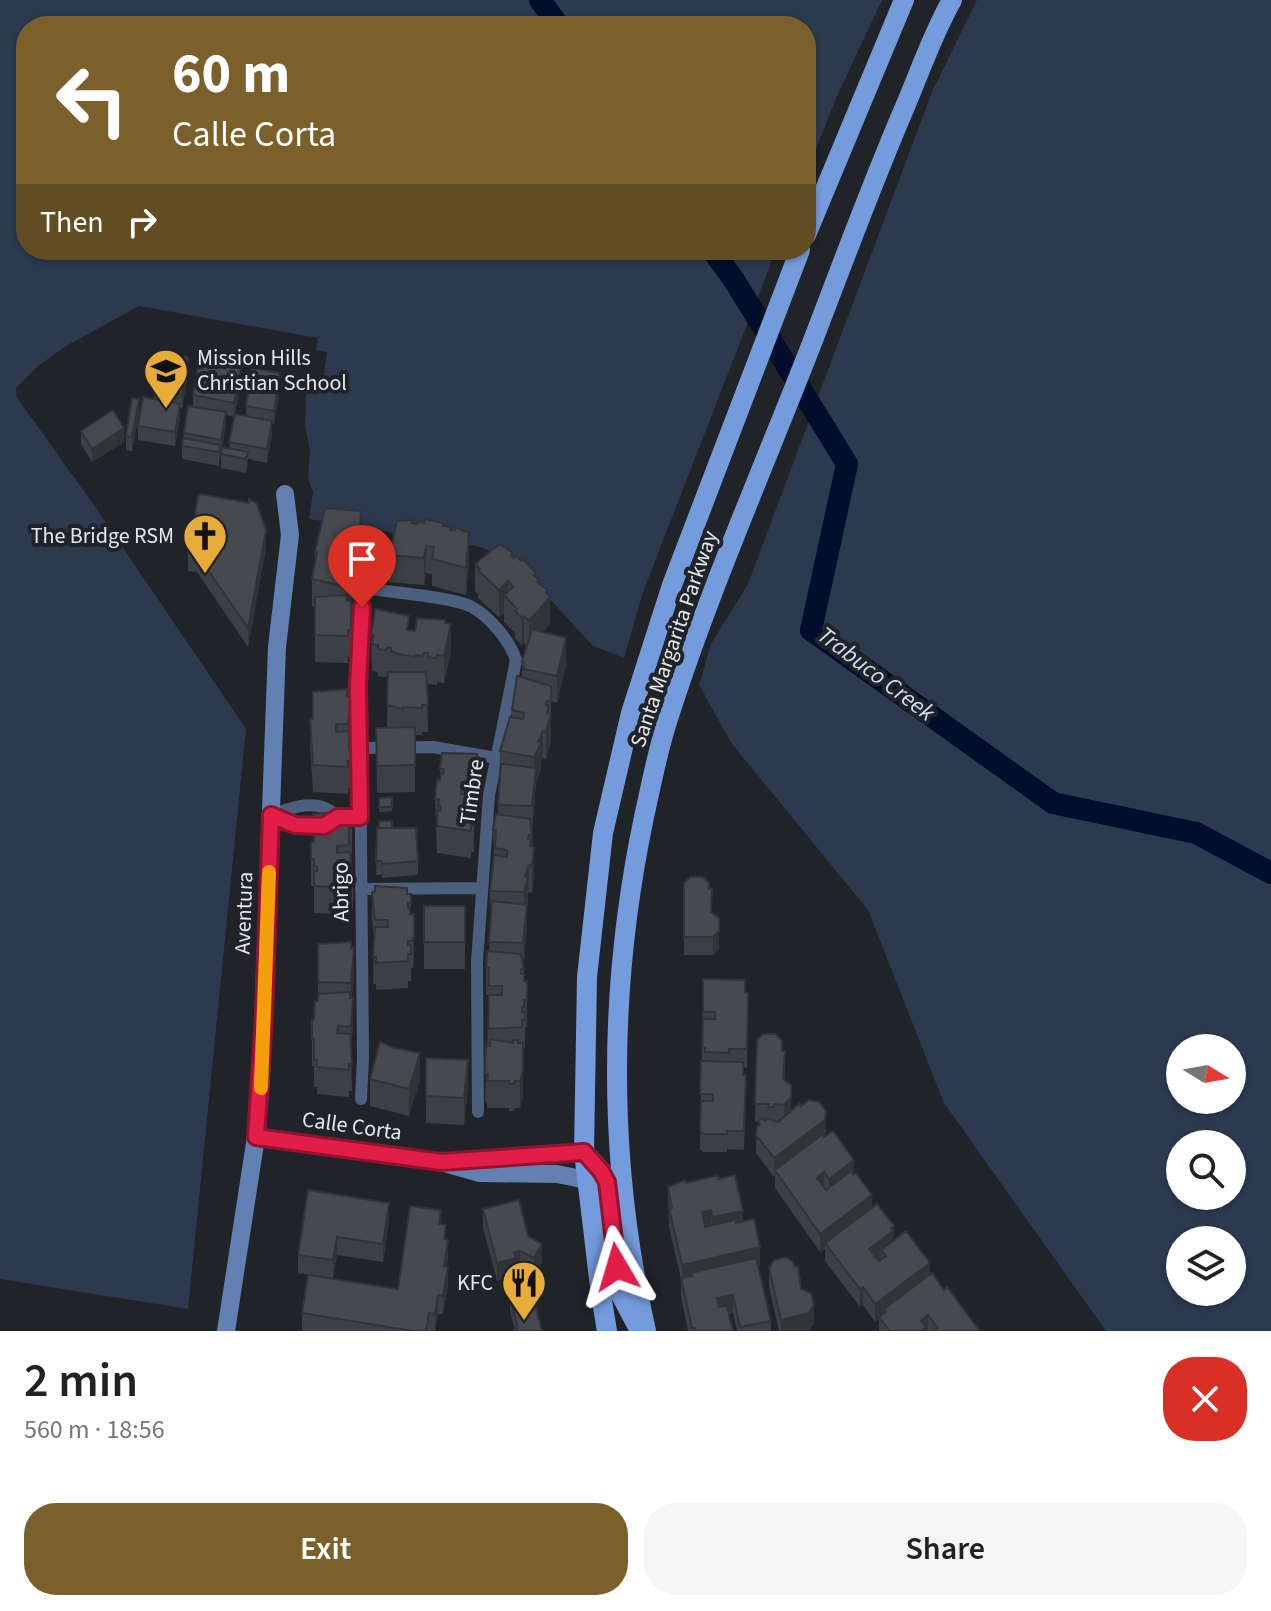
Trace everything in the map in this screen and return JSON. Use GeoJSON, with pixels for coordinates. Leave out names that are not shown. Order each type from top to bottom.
{"type":"FeatureCollection","features":[{"type":"Feature","properties":{"kind":"main road"},"geometry":{"type":"LineString","coordinates":[[816,210],[904,0]]}},
{"type":"Feature","properties":{"kind":"main road","name":"Santa Margarita Parkway"},"geometry":{"type":"LineString","coordinates":[[643,1331],[619,1168],[615,1075],[618,979],[633,871],[654,771],[667,723],[712,597],[891,137],[936,28],[952,0]]}},
{"type":"Feature","properties":{"kind":"main road","name":"Santa Margarita Parkway"},"geometry":{"type":"LineString","coordinates":[[607,1331],[584,1152],[587,977],[603,833],[631,713],[672,585],[796,260]]}},
{"type":"Feature","properties":{"kind":"main road"},"geometry":{"type":"LineString","coordinates":[[584,1152],[607,1182],[621,1295],[643,1331]]}},
{"type":"Feature","properties":{"kind":"street","name":"Aventura"},"geometry":{"type":"LineString","coordinates":[[226,1331],[256,1137],[264,1016],[277,647],[290,535],[285,494]]}},
{"type":"Feature","properties":{"kind":"street","name":"Abrigo"},"geometry":{"type":"LineString","coordinates":[[361,1099],[370,1059],[361,889],[359,626],[371,542]]}},
{"type":"Feature","properties":{"kind":"street","name":"Timbre"},"geometry":{"type":"LineString","coordinates":[[364,588],[471,606],[494,626],[513,650],[516,660],[489,795],[472,1078],[478,1112]]}},
{"type":"Feature","properties":{"kind":"street"},"geometry":{"type":"LineString","coordinates":[[359,748],[433,747],[496,758]]}},
{"type":"Feature","properties":{"kind":"street"},"geometry":{"type":"LineString","coordinates":[[271,815],[296,806],[323,807],[338,817]]}},
{"type":"Feature","properties":{"kind":"street"},"geometry":{"type":"LineString","coordinates":[[271,815],[295,825],[324,826],[338,817],[360,817]]}},
{"type":"Feature","properties":{"kind":"street"},"geometry":{"type":"LineString","coordinates":[[361,889],[482,888]]}},
{"type":"Feature","properties":{"kind":"street","name":"Calle Corta"},"geometry":{"type":"LineString","coordinates":[[256,1137],[441,1162],[480,1173],[557,1174],[587,1180]]}},
{"type":"Feature","properties":{"kind":"street","name":"Calle Corta"},"geometry":{"type":"LineString","coordinates":[[441,1162],[584,1152]]}},
{"type":"Feature","properties":{"kind":"shaded area"},"geometry":{"type":"Polygon","coordinates":[[[0,0],[882,0],[816,149],[816,16],[16,16],[16,260],[772,260],[643,592],[624,658],[593,646],[513,559],[477,546],[309,519],[313,492],[308,479],[310,453],[305,424],[307,380],[323,380],[327,352],[316,350],[318,338],[139,306],[66,346],[38,366],[16,388],[16,396],[246,729],[188,1309],[0,1279],[0,0]]]}},
{"type":"Feature","properties":{"kind":"shaded area"},"geometry":{"type":"Polygon","coordinates":[[[977,0],[1271,0],[1271,1331],[1106,1331],[944,1103],[868,910],[732,744],[699,685],[711,644],[748,584],[932,92],[977,0]]]}},
{"type":"Feature","properties":{"kind":"building"},"geometry":{"type":"Polygon","coordinates":[[[161,352],[188,357],[182,395],[154,390],[161,352]]]}},
{"type":"Feature","properties":{"kind":"building"},"geometry":{"type":"Polygon","coordinates":[[[199,360],[241,367],[234,403],[193,395],[199,360]]]}},
{"type":"Feature","properties":{"kind":"building"},"geometry":{"type":"Polygon","coordinates":[[[252,368],[280,373],[274,411],[246,406],[252,368]]]}},
{"type":"Feature","properties":{"kind":"building"},"geometry":{"type":"Polygon","coordinates":[[[143,397],[180,404],[175,432],[138,426],[143,397]]]}},
{"type":"Feature","properties":{"kind":"building"},"geometry":{"type":"Polygon","coordinates":[[[132,398],[139,399],[132,437],[126,436],[132,398]]]}},
{"type":"Feature","properties":{"kind":"building"},"geometry":{"type":"Polygon","coordinates":[[[188,406],[226,412],[221,440],[184,433],[188,406]]]}},
{"type":"Feature","properties":{"kind":"building"},"geometry":{"type":"Polygon","coordinates":[[[113,410],[124,428],[92,449],[81,431],[113,410]]]}},
{"type":"Feature","properties":{"kind":"building"},"geometry":{"type":"Polygon","coordinates":[[[235,414],[272,421],[267,449],[229,442],[235,414]]]}},
{"type":"Feature","properties":{"kind":"building"},"geometry":{"type":"Polygon","coordinates":[[[183,438],[220,445],[219,452],[182,446],[183,438]]]}},
{"type":"Feature","properties":{"kind":"building"},"geometry":{"type":"Polygon","coordinates":[[[222,447],[248,452],[246,459],[221,454],[222,447]]]}},
{"type":"Feature","properties":{"kind":"building"},"geometry":{"type":"Polygon","coordinates":[[[201,494],[249,503],[249,499],[257,504],[266,530],[248,628],[197,554],[188,553],[201,494]]]}},
{"type":"Feature","properties":{"kind":"building"},"geometry":{"type":"Polygon","coordinates":[[[325,508],[361,511],[355,545],[342,543],[341,550],[353,552],[350,571],[353,572],[348,587],[312,579],[325,508]]]}},
{"type":"Feature","properties":{"kind":"building"},"geometry":{"type":"Polygon","coordinates":[[[425,519],[443,523],[450,530],[455,530],[455,527],[469,533],[466,568],[432,559],[434,547],[426,546],[424,558],[389,555],[397,521],[413,520],[412,523],[417,524],[424,523],[425,519]]]}},
{"type":"Feature","properties":{"kind":"building"},"geometry":{"type":"Polygon","coordinates":[[[500,544],[513,553],[514,558],[523,559],[536,573],[537,582],[548,590],[546,592],[550,597],[529,621],[515,611],[517,609],[504,595],[513,587],[508,581],[499,590],[475,564],[500,544]]]}},
{"type":"Feature","properties":{"kind":"building"},"geometry":{"type":"Polygon","coordinates":[[[347,595],[347,601],[351,601],[351,630],[348,630],[348,636],[315,635],[315,597],[347,595]]]}},
{"type":"Feature","properties":{"kind":"building"},"geometry":{"type":"Polygon","coordinates":[[[375,609],[409,616],[407,630],[415,631],[417,618],[445,620],[445,623],[451,624],[444,656],[428,657],[428,653],[424,653],[416,657],[398,654],[387,647],[386,650],[378,649],[378,645],[372,644],[371,635],[375,609]]]}},
{"type":"Feature","properties":{"kind":"building"},"geometry":{"type":"Polygon","coordinates":[[[532,629],[566,638],[557,676],[523,669],[522,662],[532,629]]]}},
{"type":"Feature","properties":{"kind":"building"},"geometry":{"type":"Polygon","coordinates":[[[388,672],[426,672],[428,705],[403,709],[387,705],[388,672]]]}},
{"type":"Feature","properties":{"kind":"building"},"geometry":{"type":"Polygon","coordinates":[[[517,676],[551,686],[551,702],[547,701],[546,705],[549,706],[547,713],[551,714],[534,757],[500,751],[510,717],[523,719],[524,713],[512,710],[517,676]]]}},
{"type":"Feature","properties":{"kind":"building"},"geometry":{"type":"Polygon","coordinates":[[[347,689],[347,696],[351,696],[348,724],[336,724],[336,732],[349,731],[351,761],[348,761],[348,767],[313,765],[310,719],[313,719],[313,692],[347,689]]]}},
{"type":"Feature","properties":{"kind":"building"},"geometry":{"type":"Polygon","coordinates":[[[415,727],[415,765],[377,766],[376,728],[415,727]]]}},
{"type":"Feature","properties":{"kind":"building"},"geometry":{"type":"Polygon","coordinates":[[[442,753],[477,754],[479,770],[476,770],[474,789],[462,788],[461,794],[474,796],[474,825],[471,825],[471,831],[437,826],[437,810],[440,811],[441,806],[438,806],[439,799],[435,799],[437,779],[440,780],[444,769],[440,769],[442,753]]]}},
{"type":"Feature","properties":{"kind":"building"},"geometry":{"type":"Polygon","coordinates":[[[501,764],[536,768],[532,806],[498,805],[501,764]]]}},
{"type":"Feature","properties":{"kind":"building"},"geometry":{"type":"Polygon","coordinates":[[[392,797],[392,807],[379,807],[379,798],[392,797]]]}},
{"type":"Feature","properties":{"kind":"building"},"geometry":{"type":"Polygon","coordinates":[[[349,811],[352,828],[349,828],[349,845],[337,846],[337,853],[350,852],[353,882],[349,882],[349,888],[314,886],[317,866],[311,859],[311,842],[314,842],[316,833],[313,814],[349,811]]]}},
{"type":"Feature","properties":{"kind":"building"},"geometry":{"type":"Polygon","coordinates":[[[496,814],[530,819],[532,835],[528,839],[531,839],[530,846],[534,847],[532,866],[529,865],[525,876],[528,877],[524,892],[490,891],[494,855],[507,857],[507,850],[495,848],[496,830],[493,830],[496,814]]]}},
{"type":"Feature","properties":{"kind":"building"},"geometry":{"type":"Polygon","coordinates":[[[379,821],[392,821],[392,828],[379,828],[379,821]]]}},
{"type":"Feature","properties":{"kind":"building"},"geometry":{"type":"Polygon","coordinates":[[[377,828],[416,828],[418,861],[382,864],[382,861],[376,861],[377,828]]]}},
{"type":"Feature","properties":{"kind":"building"},"geometry":{"type":"Polygon","coordinates":[[[690,877],[703,877],[712,889],[711,912],[719,918],[719,931],[713,937],[684,937],[684,883],[690,877]]]}},
{"type":"Feature","properties":{"kind":"building"},"geometry":{"type":"Polygon","coordinates":[[[375,886],[407,888],[407,894],[411,894],[408,908],[410,914],[414,914],[414,934],[413,941],[408,941],[411,954],[408,954],[408,961],[376,963],[376,957],[373,957],[375,927],[388,927],[388,920],[375,920],[372,892],[375,892],[375,886]]]}},
{"type":"Feature","properties":{"kind":"building"},"geometry":{"type":"Polygon","coordinates":[[[492,901],[527,905],[523,943],[489,942],[492,901]]]}},
{"type":"Feature","properties":{"kind":"building"},"geometry":{"type":"Polygon","coordinates":[[[424,906],[465,906],[465,942],[424,942],[424,906]]]}},
{"type":"Feature","properties":{"kind":"building"},"geometry":{"type":"Polygon","coordinates":[[[351,942],[351,948],[354,948],[351,983],[318,982],[318,944],[351,942]]]}},
{"type":"Feature","properties":{"kind":"building"},"geometry":{"type":"Polygon","coordinates":[[[487,951],[521,954],[524,969],[521,969],[521,974],[527,981],[522,1027],[488,1029],[489,995],[502,995],[502,986],[489,986],[487,951]]]}},
{"type":"Feature","properties":{"kind":"building"},"geometry":{"type":"Polygon","coordinates":[[[703,979],[745,980],[745,992],[748,993],[747,1049],[729,1049],[729,1053],[705,1052],[702,1048],[703,1019],[715,1019],[715,1012],[703,1012],[703,979]]]}},
{"type":"Feature","properties":{"kind":"building"},"geometry":{"type":"Polygon","coordinates":[[[350,992],[350,998],[353,998],[351,1027],[338,1026],[337,1033],[350,1034],[352,1064],[349,1064],[349,1070],[317,1067],[312,1020],[318,994],[350,992]]]}},
{"type":"Feature","properties":{"kind":"building"},"geometry":{"type":"Polygon","coordinates":[[[763,1034],[776,1034],[782,1041],[782,1051],[785,1051],[783,1079],[791,1085],[791,1098],[784,1105],[768,1107],[769,1104],[755,1104],[757,1040],[763,1034]]]}},
{"type":"Feature","properties":{"kind":"building"},"geometry":{"type":"Polygon","coordinates":[[[490,1039],[523,1043],[520,1081],[509,1084],[509,1081],[487,1081],[486,1045],[490,1046],[490,1039]]]}},
{"type":"Feature","properties":{"kind":"building"},"geometry":{"type":"Polygon","coordinates":[[[380,1042],[420,1053],[409,1089],[370,1079],[380,1042]]]}},
{"type":"Feature","properties":{"kind":"building"},"geometry":{"type":"Polygon","coordinates":[[[426,1058],[468,1060],[464,1098],[426,1096],[426,1058]]]}},
{"type":"Feature","properties":{"kind":"building"},"geometry":{"type":"Polygon","coordinates":[[[701,1061],[743,1062],[743,1075],[746,1075],[744,1131],[703,1134],[700,1131],[701,1101],[713,1101],[713,1094],[700,1094],[701,1061]]]}},
{"type":"Feature","properties":{"kind":"building"},"geometry":{"type":"Polygon","coordinates":[[[809,1100],[819,1102],[826,1111],[825,1120],[774,1158],[756,1135],[760,1124],[758,1121],[767,1118],[778,1122],[800,1103],[801,1106],[809,1100]]]}},
{"type":"Feature","properties":{"kind":"building"},"geometry":{"type":"Polygon","coordinates":[[[833,1131],[854,1160],[829,1179],[824,1172],[817,1178],[826,1190],[851,1171],[853,1175],[856,1173],[872,1195],[820,1234],[775,1170],[823,1134],[824,1137],[833,1131]]]}},
{"type":"Feature","properties":{"kind":"building"},"geometry":{"type":"Polygon","coordinates":[[[718,1175],[718,1179],[735,1175],[743,1211],[712,1217],[711,1210],[702,1212],[705,1227],[754,1219],[760,1247],[682,1265],[669,1208],[672,1208],[668,1187],[685,1180],[686,1183],[718,1175]]]}},
{"type":"Feature","properties":{"kind":"building"},"geometry":{"type":"Polygon","coordinates":[[[308,1190],[389,1203],[383,1244],[337,1237],[333,1260],[298,1255],[308,1190]]]}},
{"type":"Feature","properties":{"kind":"building"},"geometry":{"type":"Polygon","coordinates":[[[519,1200],[528,1236],[542,1244],[534,1258],[520,1251],[514,1252],[516,1258],[497,1263],[483,1209],[519,1200]]]}},
{"type":"Feature","properties":{"kind":"building"},"geometry":{"type":"Polygon","coordinates":[[[877,1204],[894,1226],[891,1228],[893,1231],[869,1249],[879,1261],[886,1256],[881,1250],[906,1231],[930,1263],[875,1304],[825,1243],[877,1204]]]}},
{"type":"Feature","properties":{"kind":"building"},"geometry":{"type":"Polygon","coordinates":[[[410,1206],[441,1210],[439,1224],[446,1225],[444,1239],[448,1240],[444,1266],[448,1267],[443,1296],[438,1295],[435,1314],[429,1313],[426,1331],[302,1313],[308,1275],[398,1289],[410,1206]]]}},
{"type":"Feature","properties":{"kind":"building"},"geometry":{"type":"Polygon","coordinates":[[[786,1257],[795,1267],[798,1266],[801,1289],[811,1293],[814,1305],[809,1313],[781,1320],[769,1268],[774,1260],[786,1257]]]}},
{"type":"Feature","properties":{"kind":"building"},"geometry":{"type":"Polygon","coordinates":[[[756,1258],[771,1321],[740,1327],[733,1295],[717,1298],[719,1307],[727,1306],[733,1331],[696,1331],[692,1328],[681,1278],[756,1258]]]}},
{"type":"Feature","properties":{"kind":"building"},"geometry":{"type":"Polygon","coordinates":[[[932,1273],[944,1290],[947,1287],[980,1331],[933,1331],[938,1328],[928,1315],[921,1321],[926,1327],[920,1331],[890,1331],[879,1317],[886,1312],[884,1309],[932,1273]]]}},
{"type":"Feature","properties":{"kind":"building"},"geometry":{"type":"Polygon","coordinates":[[[532,1293],[542,1331],[514,1331],[518,1328],[510,1298],[532,1293]]]}},
{"type":"Feature","properties":{"kind":"waterway","name":"Trabuco Creek"},"geometry":{"type":"LineString","coordinates":[[540,0],[552,16]]}},
{"type":"Feature","properties":{"kind":"waterway","name":"Trabuco Creek"},"geometry":{"type":"LineString","coordinates":[[719,260],[847,464],[811,630],[1053,803],[1196,833],[1271,873]]}},
{"type":"Feature","properties":{"kind":"slow traffic"},"geometry":{"type":"LineString","coordinates":[[261,1088],[269,872]]}},
{"type":"Feature","properties":{"kind":"place","name":"Mission Hills Christian School"},"geometry":{"type":"Point","coordinates":[166,410]}},
{"type":"Feature","properties":{"kind":"place","name":"The Bridge RSM"},"geometry":{"type":"Point","coordinates":[205,575]}},
{"type":"Feature","properties":{"kind":"place","name":"KFC"},"geometry":{"type":"Point","coordinates":[524,1322]}},
{"type":"Feature","properties":{"kind":"route"},"geometry":{"type":"LineString","coordinates":[[362,607],[358,685],[360,817],[338,817],[324,826],[295,825],[271,815],[256,1137],[441,1162],[584,1152],[607,1182],[617,1267]]}}]}
